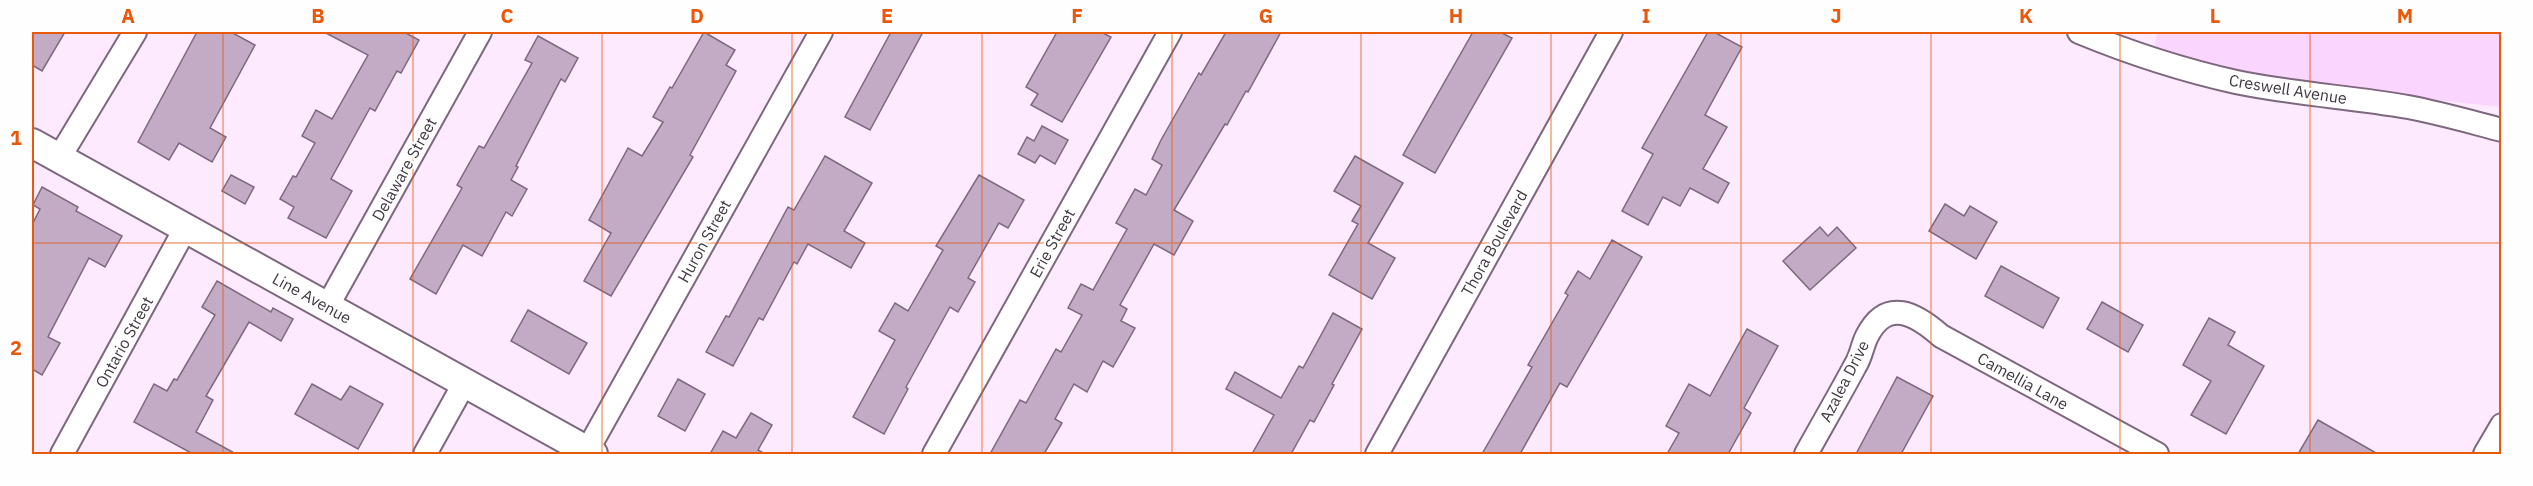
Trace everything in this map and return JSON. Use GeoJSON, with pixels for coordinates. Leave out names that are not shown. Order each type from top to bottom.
{"type":"FeatureCollection","features":[{"type":"Feature","properties":{"kind":"main road","name":"Line Avenue"},"geometry":{"type":"LineString","coordinates":[[32,143],[590,453]]}},
{"type":"Feature","properties":{"kind":"street"},"geometry":{"type":"LineString","coordinates":[[59,158],[135,32]]}},
{"type":"Feature","properties":{"kind":"street","name":"Delaware Street"},"geometry":{"type":"LineString","coordinates":[[327,307],[480,32]]}},
{"type":"Feature","properties":{"kind":"street","name":"Huron Street"},"geometry":{"type":"LineString","coordinates":[[590,453],[821,32]]}},
{"type":"Feature","properties":{"kind":"street","name":"Erie Street"},"geometry":{"type":"LineString","coordinates":[[934,454],[1170,32]]}},
{"type":"Feature","properties":{"kind":"street","name":"Thora Boulevard"},"geometry":{"type":"LineString","coordinates":[[1377,454],[1611,32]]}},
{"type":"Feature","properties":{"kind":"street","name":"Creswell Avenue"},"geometry":{"type":"LineString","coordinates":[[2079,32],[2147,58],[2226,80],[2321,97],[2408,107],[2502,130]]}},
{"type":"Feature","properties":{"kind":"street","name":"Ontario Street"},"geometry":{"type":"LineString","coordinates":[[62,454],[185,228]]}},
{"type":"Feature","properties":{"kind":"street","name":"Camellia Lane"},"geometry":{"type":"LineString","coordinates":[[1890,314],[1908,313],[1923,320],[1941,336],[2157,454]]}},
{"type":"Feature","properties":{"kind":"street","name":"Azalea Drive"},"geometry":{"type":"LineString","coordinates":[[1806,454],[1858,361],[1865,339],[1873,325],[1890,314]]}},
{"type":"Feature","properties":{"kind":"street"},"geometry":{"type":"LineString","coordinates":[[425,454],[465,382]]}},
{"type":"Feature","properties":{"kind":"street"},"geometry":{"type":"LineString","coordinates":[[2485,454],[2502,424]]}},
{"type":"Feature","properties":{"kind":"shaded area"},"geometry":{"type":"Polygon","coordinates":[[[2157,32],[2501,32],[2501,107],[2238,78],[2154,54],[2157,32]]]}},
{"type":"Feature","properties":{"kind":"building"},"geometry":{"type":"Polygon","coordinates":[[[32,32],[65,32],[42,71],[32,65],[32,32]]]}},
{"type":"Feature","properties":{"kind":"building"},"geometry":{"type":"Polygon","coordinates":[[[197,32],[231,32],[255,45],[210,128],[226,137],[212,162],[179,143],[169,160],[138,142],[197,32]]]}},
{"type":"Feature","properties":{"kind":"building"},"geometry":{"type":"Polygon","coordinates":[[[324,32],[404,32],[419,40],[401,73],[397,71],[375,111],[370,108],[331,179],[352,191],[326,238],[288,218],[294,207],[280,199],[293,176],[296,177],[315,143],[302,136],[316,110],[332,119],[368,55],[324,32]]]}},
{"type":"Feature","properties":{"kind":"building"},"geometry":{"type":"Polygon","coordinates":[[[704,32],[735,50],[726,65],[736,71],[690,155],[693,157],[611,296],[584,281],[611,233],[589,220],[628,148],[642,156],[663,122],[653,117],[704,32]]]}},
{"type":"Feature","properties":{"kind":"building"},"geometry":{"type":"Polygon","coordinates":[[[891,32],[923,32],[870,130],[845,117],[891,32]]]}},
{"type":"Feature","properties":{"kind":"building"},"geometry":{"type":"Polygon","coordinates":[[[1057,32],[1101,32],[1111,37],[1062,122],[1031,105],[1038,94],[1026,87],[1057,32]]]}},
{"type":"Feature","properties":{"kind":"building"},"geometry":{"type":"Polygon","coordinates":[[[1226,32],[1281,32],[1248,92],[1246,91],[1227,125],[1225,124],[1174,210],[1193,221],[1174,255],[1154,244],[1120,305],[1127,309],[1121,321],[1135,328],[1113,367],[1103,361],[1087,392],[1074,384],[1055,419],[1062,423],[1044,454],[990,454],[1020,400],[1026,403],[1056,349],[1061,352],[1082,315],[1068,308],[1081,284],[1093,290],[1127,229],[1116,223],[1135,189],[1146,195],[1162,165],[1152,159],[1161,140],[1199,73],[1201,75],[1226,32]]]}},
{"type":"Feature","properties":{"kind":"building"},"geometry":{"type":"Polygon","coordinates":[[[1473,32],[1500,32],[1512,38],[1435,173],[1403,155],[1473,32]]]}},
{"type":"Feature","properties":{"kind":"building"},"geometry":{"type":"Polygon","coordinates":[[[1708,32],[1714,32],[1742,47],[1705,115],[1727,127],[1703,169],[1729,183],[1718,203],[1690,188],[1680,206],[1663,197],[1648,225],[1622,211],[1653,154],[1642,148],[1708,32]]]}},
{"type":"Feature","properties":{"kind":"building"},"geometry":{"type":"Polygon","coordinates":[[[538,36],[578,58],[565,82],[561,79],[516,166],[518,167],[511,180],[527,189],[512,216],[506,212],[482,256],[463,245],[436,294],[410,279],[462,188],[457,185],[479,146],[484,148],[532,63],[525,60],[538,36]]]}},
{"type":"Feature","properties":{"kind":"building"},"geometry":{"type":"Polygon","coordinates":[[[1042,126],[1068,140],[1055,164],[1040,155],[1035,163],[1018,154],[1027,137],[1034,141],[1042,126]]]}},
{"type":"Feature","properties":{"kind":"building"},"geometry":{"type":"Polygon","coordinates":[[[825,156],[872,183],[844,231],[865,243],[851,268],[808,244],[797,264],[794,262],[763,320],[759,318],[733,366],[706,352],[726,316],[729,317],[788,207],[794,210],[825,156]]]}},
{"type":"Feature","properties":{"kind":"building"},"geometry":{"type":"Polygon","coordinates":[[[1355,156],[1403,183],[1368,243],[1395,258],[1372,299],[1329,275],[1358,224],[1352,221],[1361,206],[1334,191],[1355,156]]]}},
{"type":"Feature","properties":{"kind":"building"},"geometry":{"type":"Polygon","coordinates":[[[231,175],[254,187],[245,204],[222,191],[231,175]]]}},
{"type":"Feature","properties":{"kind":"building"},"geometry":{"type":"Polygon","coordinates":[[[979,175],[1024,200],[1008,228],[999,223],[968,278],[975,282],[958,312],[950,307],[906,387],[908,389],[884,434],[853,417],[895,340],[879,331],[895,303],[908,311],[943,250],[936,246],[979,175]]]}},
{"type":"Feature","properties":{"kind":"building"},"geometry":{"type":"Polygon","coordinates":[[[42,187],[78,207],[76,211],[122,236],[105,267],[89,258],[48,337],[60,343],[42,375],[32,369],[32,225],[40,209],[33,205],[42,187]]]}},
{"type":"Feature","properties":{"kind":"building"},"geometry":{"type":"Polygon","coordinates":[[[1945,204],[1964,216],[1970,206],[1997,222],[1976,259],[1929,231],[1945,204]]]}},
{"type":"Feature","properties":{"kind":"building"},"geometry":{"type":"Polygon","coordinates":[[[1820,227],[1828,236],[1837,227],[1856,248],[1810,290],[1783,261],[1820,227]]]}},
{"type":"Feature","properties":{"kind":"building"},"geometry":{"type":"Polygon","coordinates":[[[1612,240],[1642,257],[1567,387],[1560,383],[1520,454],[1482,454],[1532,367],[1528,365],[1568,295],[1565,293],[1578,271],[1590,279],[1612,240]]]}},
{"type":"Feature","properties":{"kind":"building"},"geometry":{"type":"Polygon","coordinates":[[[2001,266],[2059,298],[2043,328],[1985,296],[2001,266]]]}},
{"type":"Feature","properties":{"kind":"building"},"geometry":{"type":"Polygon","coordinates":[[[217,281],[271,312],[273,308],[293,319],[281,341],[249,322],[206,396],[213,400],[196,432],[236,454],[193,454],[134,422],[154,384],[167,391],[174,379],[177,380],[215,315],[202,307],[217,281]]]}},
{"type":"Feature","properties":{"kind":"building"},"geometry":{"type":"Polygon","coordinates":[[[2102,302],[2143,325],[2128,352],[2087,329],[2102,302]]]}},
{"type":"Feature","properties":{"kind":"building"},"geometry":{"type":"Polygon","coordinates":[[[528,310],[587,343],[569,374],[511,341],[528,310]]]}},
{"type":"Feature","properties":{"kind":"building"},"geometry":{"type":"Polygon","coordinates":[[[1333,313],[1362,329],[1314,422],[1310,420],[1291,454],[1252,454],[1274,415],[1226,389],[1235,372],[1281,398],[1299,366],[1303,368],[1333,313]]]}},
{"type":"Feature","properties":{"kind":"building"},"geometry":{"type":"Polygon","coordinates":[[[2209,318],[2235,332],[2228,345],[2264,366],[2226,434],[2191,415],[2211,381],[2183,365],[2209,318]]]}},
{"type":"Feature","properties":{"kind":"building"},"geometry":{"type":"Polygon","coordinates":[[[1747,329],[1778,346],[1744,408],[1751,413],[1728,454],[1667,454],[1679,433],[1666,426],[1689,384],[1710,396],[1747,329]]]}},
{"type":"Feature","properties":{"kind":"building"},"geometry":{"type":"Polygon","coordinates":[[[1897,377],[1933,396],[1901,454],[1856,454],[1897,377]]]}},
{"type":"Feature","properties":{"kind":"building"},"geometry":{"type":"Polygon","coordinates":[[[678,379],[705,394],[685,431],[658,416],[678,379]]]}},
{"type":"Feature","properties":{"kind":"building"},"geometry":{"type":"Polygon","coordinates":[[[312,384],[341,400],[350,386],[383,404],[358,449],[295,414],[312,384]]]}},
{"type":"Feature","properties":{"kind":"building"},"geometry":{"type":"Polygon","coordinates":[[[751,413],[772,425],[758,450],[765,454],[710,454],[723,431],[736,438],[751,413]]]}},
{"type":"Feature","properties":{"kind":"building"},"geometry":{"type":"Polygon","coordinates":[[[2318,420],[2378,454],[2298,454],[2318,420]]]}}]}
